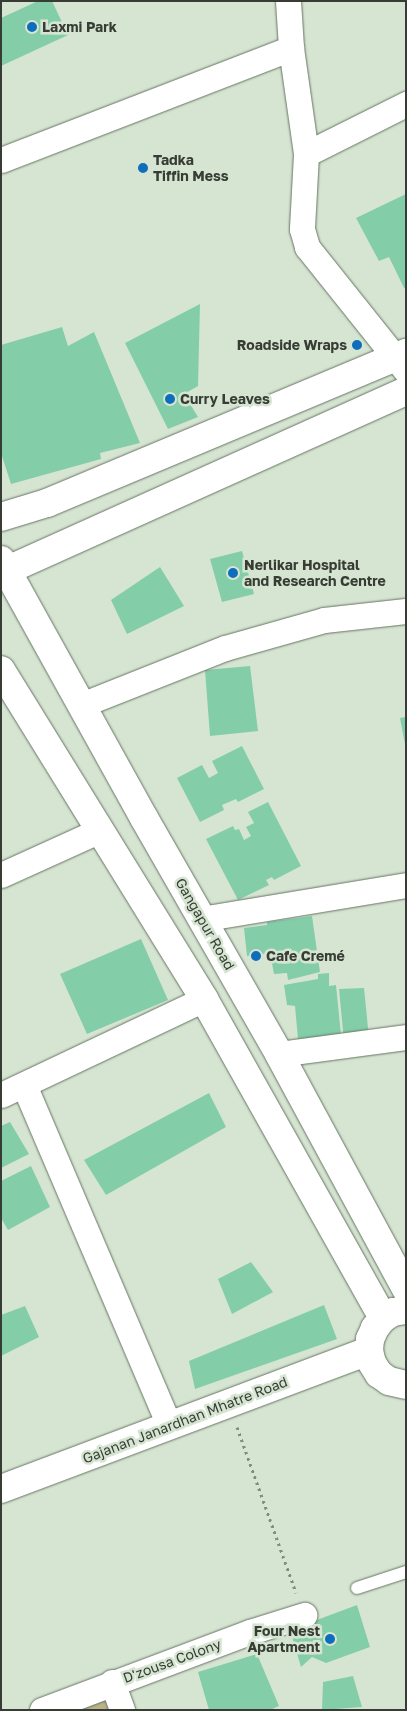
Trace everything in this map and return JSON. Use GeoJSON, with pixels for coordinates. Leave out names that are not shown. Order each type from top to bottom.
{"type":"FeatureCollection","features":[{"type":"Feature","properties":{"kind":"main road"},"geometry":{"type":"LineString","coordinates":[[1,518],[56,499],[402,361]]}},
{"type":"Feature","properties":{"kind":"main road"},"geometry":{"type":"LineString","coordinates":[[3,568],[406,391]]}},
{"type":"Feature","properties":{"kind":"main road","name":"Gangapur Road"},"geometry":{"type":"LineString","coordinates":[[3,568],[279,1054],[406,1290]]}},
{"type":"Feature","properties":{"kind":"main road"},"geometry":{"type":"LineString","coordinates":[[1,670],[204,999],[394,1314],[375,1328],[370,1339],[369,1351],[372,1363],[379,1374],[404,1391]]}},
{"type":"Feature","properties":{"kind":"main road","name":"Gajanan Janardhan Mhatre Road"},"geometry":{"type":"LineString","coordinates":[[1,1489],[369,1351]]}},
{"type":"Feature","properties":{"kind":"street"},"geometry":{"type":"LineString","coordinates":[[288,1],[291,48],[306,154],[302,229],[308,247],[402,361]]}},
{"type":"Feature","properties":{"kind":"street"},"geometry":{"type":"LineString","coordinates":[[1,160],[291,48]]}},
{"type":"Feature","properties":{"kind":"street"},"geometry":{"type":"LineString","coordinates":[[306,154],[406,104]]}},
{"type":"Feature","properties":{"kind":"street"},"geometry":{"type":"LineString","coordinates":[[81,705],[225,648],[324,620],[406,610]]}},
{"type":"Feature","properties":{"kind":"street"},"geometry":{"type":"LineString","coordinates":[[1,875],[100,830]]}},
{"type":"Feature","properties":{"kind":"street"},"geometry":{"type":"LineString","coordinates":[[201,918],[406,885]]}},
{"type":"Feature","properties":{"kind":"street"},"geometry":{"type":"LineString","coordinates":[[1,1095],[204,999]]}},
{"type":"Feature","properties":{"kind":"street"},"geometry":{"type":"LineString","coordinates":[[279,1054],[406,1037]]}},
{"type":"Feature","properties":{"kind":"street"},"geometry":{"type":"LineString","coordinates":[[24,1085],[169,1425]]}},
{"type":"Feature","properties":{"kind":"street","name":"D'zousa Colony"},"geometry":{"type":"LineString","coordinates":[[42,1710],[112,1682],[250,1632],[304,1615]]}},
{"type":"Feature","properties":{"kind":"street"},"geometry":{"type":"LineString","coordinates":[[112,1682],[122,1710]]}},
{"type":"Feature","properties":{"kind":"lane"},"geometry":{"type":"LineString","coordinates":[[357,1588],[406,1572]]}},
{"type":"Feature","properties":{"kind":"path"},"geometry":{"type":"LineString","coordinates":[[228,1403],[304,1615]]}},
{"type":"Feature","properties":{"kind":"shaded area"},"geometry":{"type":"Polygon","coordinates":[[[108,1689],[115,1710],[57,1710],[108,1689]]]}},
{"type":"Feature","properties":{"kind":"building","name":"Laxmi Park"},"geometry":{"type":"Polygon","coordinates":[[[38,1],[52,1],[68,35],[1,66],[1,18],[38,1]]]}},
{"type":"Feature","properties":{"kind":"building"},"geometry":{"type":"Polygon","coordinates":[[[406,194],[406,287],[404,288],[389,257],[379,261],[356,218],[406,194]]]}},
{"type":"Feature","properties":{"kind":"building"},"geometry":{"type":"Polygon","coordinates":[[[200,304],[198,386],[184,394],[198,417],[168,429],[125,343],[200,304]]]}},
{"type":"Feature","properties":{"kind":"building"},"geometry":{"type":"Polygon","coordinates":[[[62,327],[68,346],[94,332],[140,443],[100,453],[101,459],[11,484],[1,453],[1,345],[62,327]]]}},
{"type":"Feature","properties":{"kind":"building"},"geometry":{"type":"Polygon","coordinates":[[[242,551],[254,594],[222,602],[210,559],[242,551]]]}},
{"type":"Feature","properties":{"kind":"building"},"geometry":{"type":"Polygon","coordinates":[[[160,567],[184,606],[127,634],[111,600],[160,567]]]}},
{"type":"Feature","properties":{"kind":"building"},"geometry":{"type":"Polygon","coordinates":[[[250,666],[258,731],[210,736],[205,670],[250,666]]]}},
{"type":"Feature","properties":{"kind":"building"},"geometry":{"type":"Polygon","coordinates":[[[406,717],[406,744],[405,744],[400,718],[406,717]]]}},
{"type":"Feature","properties":{"kind":"building"},"geometry":{"type":"Polygon","coordinates":[[[242,746],[264,789],[238,802],[236,799],[222,805],[224,810],[200,822],[177,778],[202,765],[209,778],[218,773],[212,761],[242,746]]]}},
{"type":"Feature","properties":{"kind":"building"},"geometry":{"type":"Polygon","coordinates":[[[268,802],[301,866],[274,880],[272,877],[266,880],[269,885],[238,900],[206,839],[233,826],[235,830],[239,829],[244,840],[251,836],[246,827],[254,823],[248,812],[268,802]]]}},
{"type":"Feature","properties":{"kind":"building"},"geometry":{"type":"Polygon","coordinates":[[[312,916],[320,972],[288,980],[287,973],[274,974],[270,953],[247,956],[244,928],[267,925],[267,922],[312,916]]]}},
{"type":"Feature","properties":{"kind":"building"},"geometry":{"type":"Polygon","coordinates":[[[141,939],[168,1000],[87,1034],[60,974],[141,939]]]}},
{"type":"Feature","properties":{"kind":"building"},"geometry":{"type":"Polygon","coordinates":[[[329,973],[329,986],[336,985],[341,1035],[298,1039],[295,1006],[287,1005],[284,985],[318,979],[318,974],[329,973]]]}},
{"type":"Feature","properties":{"kind":"building"},"geometry":{"type":"Polygon","coordinates":[[[364,988],[369,1038],[344,1041],[339,989],[364,988]]]}},
{"type":"Feature","properties":{"kind":"building"},"geometry":{"type":"Polygon","coordinates":[[[209,1093],[226,1127],[106,1195],[84,1160],[209,1093]]]}},
{"type":"Feature","properties":{"kind":"building"},"geometry":{"type":"Polygon","coordinates":[[[10,1122],[29,1154],[1,1168],[1,1126],[10,1122]]]}},
{"type":"Feature","properties":{"kind":"building"},"geometry":{"type":"Polygon","coordinates":[[[31,1166],[50,1207],[8,1230],[1,1218],[1,1181],[31,1166]]]}},
{"type":"Feature","properties":{"kind":"building"},"geometry":{"type":"Polygon","coordinates":[[[251,1262],[273,1292],[232,1314],[218,1279],[251,1262]]]}},
{"type":"Feature","properties":{"kind":"building"},"geometry":{"type":"Polygon","coordinates":[[[324,1305],[337,1339],[195,1389],[189,1361],[324,1305]]]}},
{"type":"Feature","properties":{"kind":"building"},"geometry":{"type":"Polygon","coordinates":[[[25,1306],[39,1337],[1,1356],[1,1315],[25,1306]]]}},
{"type":"Feature","properties":{"kind":"building","name":"Four Nest Apartment"},"geometry":{"type":"Polygon","coordinates":[[[357,1605],[370,1647],[326,1663],[312,1657],[301,1667],[290,1630],[357,1605]]]}},
{"type":"Feature","properties":{"kind":"building"},"geometry":{"type":"Polygon","coordinates":[[[257,1654],[279,1706],[270,1710],[209,1710],[198,1672],[257,1654]]]}},
{"type":"Feature","properties":{"kind":"building"},"geometry":{"type":"Polygon","coordinates":[[[353,1676],[362,1707],[322,1710],[323,1682],[353,1676]]]}},
{"type":"Feature","properties":{"kind":"place","name":"Laxmi Park"},"geometry":{"type":"Point","coordinates":[32,27]}},
{"type":"Feature","properties":{"kind":"place","name":"Tadka Tiffin Mess"},"geometry":{"type":"Point","coordinates":[143,168]}},
{"type":"Feature","properties":{"kind":"place","name":"Roadside Wraps"},"geometry":{"type":"Point","coordinates":[357,345]}},
{"type":"Feature","properties":{"kind":"place","name":"Curry Leaves"},"geometry":{"type":"Point","coordinates":[170,399]}},
{"type":"Feature","properties":{"kind":"place","name":"Nerlikar Hospital and Research Centre"},"geometry":{"type":"Point","coordinates":[233,573]}},
{"type":"Feature","properties":{"kind":"place","name":"Cafe Cremé"},"geometry":{"type":"Point","coordinates":[256,956]}},
{"type":"Feature","properties":{"kind":"place","name":"Four Nest Apartment"},"geometry":{"type":"Point","coordinates":[330,1639]}}]}
